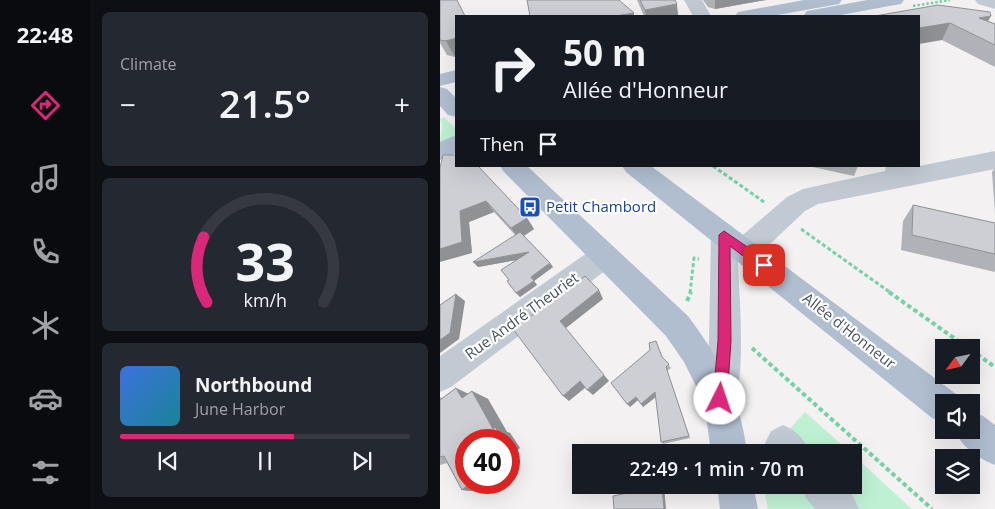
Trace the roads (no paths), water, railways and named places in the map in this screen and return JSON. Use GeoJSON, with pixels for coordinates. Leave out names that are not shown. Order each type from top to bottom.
{"type":"FeatureCollection","features":[{"type":"Feature","properties":{"kind":"main road"},"geometry":{"type":"LineString","coordinates":[[750,15],[834,0]]}},
{"type":"Feature","properties":{"kind":"main road"},"geometry":{"type":"LineString","coordinates":[[812,15],[895,0]]}},
{"type":"Feature","properties":{"kind":"main road"},"geometry":{"type":"LineString","coordinates":[[440,80],[455,76]]}},
{"type":"Feature","properties":{"kind":"main road"},"geometry":{"type":"LineString","coordinates":[[440,94],[455,109]]}},
{"type":"Feature","properties":{"kind":"main road"},"geometry":{"type":"LineString","coordinates":[[440,152],[455,144]]}},
{"type":"Feature","properties":{"kind":"main road"},"geometry":{"type":"LineString","coordinates":[[513,167],[677,326],[695,351],[720,399],[728,444]]}},
{"type":"Feature","properties":{"kind":"main road","name":"Allée d'Honneur"},"geometry":{"type":"LineString","coordinates":[[635,167],[731,250],[935,399]]}},
{"type":"Feature","properties":{"kind":"main road"},"geometry":{"type":"LineString","coordinates":[[980,435],[995,447]]}},
{"type":"Feature","properties":{"kind":"main road"},"geometry":{"type":"LineString","coordinates":[[736,494],[739,509]]}},
{"type":"Feature","properties":{"kind":"street"},"geometry":{"type":"LineString","coordinates":[[693,0],[701,15]]}},
{"type":"Feature","properties":{"kind":"street"},"geometry":{"type":"LineString","coordinates":[[984,0],[995,4]]}},
{"type":"Feature","properties":{"kind":"street"},"geometry":{"type":"LineString","coordinates":[[720,399],[731,250],[783,216],[796,204],[812,196],[895,173],[995,160]]}},
{"type":"Feature","properties":{"kind":"street","name":"Rue André Theuriet"},"geometry":{"type":"LineString","coordinates":[[440,376],[604,256]]}},
{"type":"Feature","properties":{"kind":"street"},"geometry":{"type":"LineString","coordinates":[[827,494],[840,509]]}},
{"type":"Feature","properties":{"kind":"place","name":"Petit Chambord"},"geometry":{"type":"Point","coordinates":[530,207]}}]}
